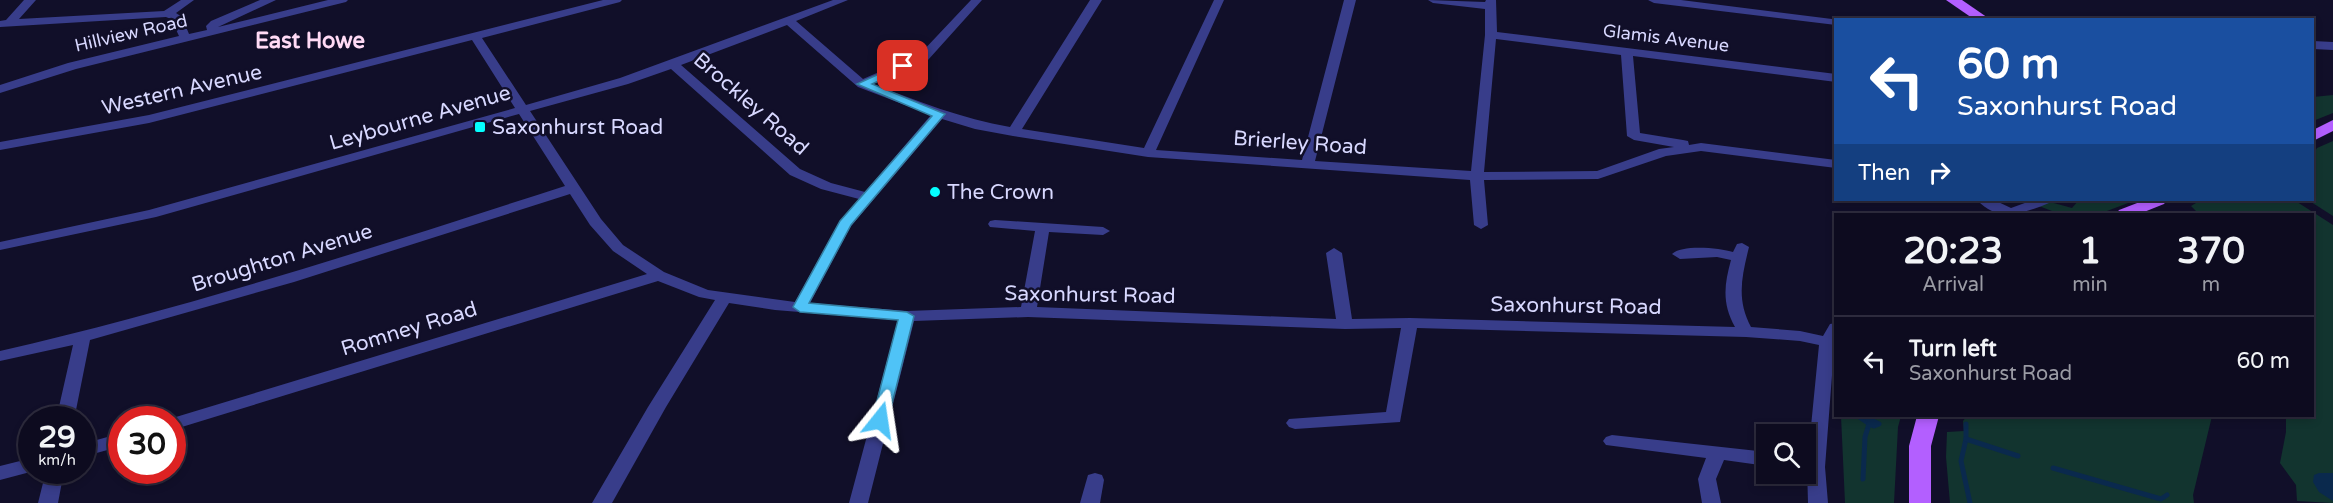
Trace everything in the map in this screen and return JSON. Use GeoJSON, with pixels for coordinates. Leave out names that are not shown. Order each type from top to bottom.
{"type":"FeatureCollection","features":[{"type":"Feature","properties":{"kind":"main road"},"geometry":{"type":"LineString","coordinates":[[1953,0],[1982,18]]}},
{"type":"Feature","properties":{"kind":"main road"},"geometry":{"type":"LineString","coordinates":[[2314,126],[2333,124]]}},
{"type":"Feature","properties":{"kind":"main road"},"geometry":{"type":"LineString","coordinates":[[2314,135],[2333,124]]}},
{"type":"Feature","properties":{"kind":"main road"},"geometry":{"type":"LineString","coordinates":[[2127,213],[2156,201]]}},
{"type":"Feature","properties":{"kind":"main road"},"geometry":{"type":"LineString","coordinates":[[1920,503],[1920,446],[1928,417]]}},
{"type":"Feature","properties":{"kind":"street"},"geometry":{"type":"LineString","coordinates":[[5,23],[30,0]]}},
{"type":"Feature","properties":{"kind":"street"},"geometry":{"type":"LineString","coordinates":[[167,14],[189,0]]}},
{"type":"Feature","properties":{"kind":"street"},"geometry":{"type":"LineString","coordinates":[[213,33],[212,27],[215,23],[270,0]]}},
{"type":"Feature","properties":{"kind":"street","name":"Hillview Road"},"geometry":{"type":"LineString","coordinates":[[0,88],[72,66],[342,0]]}},
{"type":"Feature","properties":{"kind":"street","name":"Western Avenue"},"geometry":{"type":"LineString","coordinates":[[0,146],[149,119],[616,0]]}},
{"type":"Feature","properties":{"kind":"street","name":"Leybourne Avenue"},"geometry":{"type":"LineString","coordinates":[[0,246],[151,214],[523,109],[673,64],[843,0]]}},
{"type":"Feature","properties":{"kind":"street"},"geometry":{"type":"LineString","coordinates":[[862,84],[924,57],[977,0]]}},
{"type":"Feature","properties":{"kind":"street"},"geometry":{"type":"LineString","coordinates":[[1013,132],[1096,0]]}},
{"type":"Feature","properties":{"kind":"street"},"geometry":{"type":"LineString","coordinates":[[1148,153],[1219,0]]}},
{"type":"Feature","properties":{"kind":"street"},"geometry":{"type":"LineString","coordinates":[[1307,165],[1350,0]]}},
{"type":"Feature","properties":{"kind":"street"},"geometry":{"type":"LineString","coordinates":[[1433,0],[1490,3],[1491,35],[1478,176],[1481,225]]}},
{"type":"Feature","properties":{"kind":"street"},"geometry":{"type":"LineString","coordinates":[[1654,0],[1834,22]]}},
{"type":"Feature","properties":{"kind":"street"},"geometry":{"type":"LineString","coordinates":[[5,23],[167,14],[176,17],[186,39]]}},
{"type":"Feature","properties":{"kind":"street","name":"Brierley Road"},"geometry":{"type":"LineString","coordinates":[[788,20],[862,84],[939,114],[975,125],[1148,153],[1478,176],[1598,175],[1664,152],[1701,147],[1834,164]]}},
{"type":"Feature","properties":{"kind":"street","name":"Glamis Avenue"},"geometry":{"type":"LineString","coordinates":[[1491,35],[1834,78]]}},
{"type":"Feature","properties":{"kind":"street","name":"Saxonhurst Road"},"geometry":{"type":"LineString","coordinates":[[476,37],[595,222],[618,248],[658,275],[689,289],[724,298],[907,316],[1028,312],[1345,324],[1410,323],[1746,332],[1800,336],[1832,335]]}},
{"type":"Feature","properties":{"kind":"street"},"geometry":{"type":"LineString","coordinates":[[2314,45],[2333,46]]}},
{"type":"Feature","properties":{"kind":"street"},"geometry":{"type":"LineString","coordinates":[[1627,51],[1638,161]]}},
{"type":"Feature","properties":{"kind":"street","name":"Brockley Road"},"geometry":{"type":"LineString","coordinates":[[673,64],[795,172],[826,186],[869,197]]}},
{"type":"Feature","properties":{"kind":"street"},"geometry":{"type":"LineString","coordinates":[[800,307],[845,224],[939,114]]}},
{"type":"Feature","properties":{"kind":"street"},"geometry":{"type":"LineString","coordinates":[[1634,136],[1701,147]]}},
{"type":"Feature","properties":{"kind":"street","name":"Broughton Avenue"},"geometry":{"type":"LineString","coordinates":[[0,356],[82,339],[207,304],[574,188]]}},
{"type":"Feature","properties":{"kind":"street"},"geometry":{"type":"LineString","coordinates":[[1986,201],[2009,213]]}},
{"type":"Feature","properties":{"kind":"street"},"geometry":{"type":"LineString","coordinates":[[2013,213],[2042,201]]}},
{"type":"Feature","properties":{"kind":"street"},"geometry":{"type":"LineString","coordinates":[[995,224],[1103,231]]}},
{"type":"Feature","properties":{"kind":"street"},"geometry":{"type":"LineString","coordinates":[[1028,312],[1043,227]]}},
{"type":"Feature","properties":{"kind":"street"},"geometry":{"type":"LineString","coordinates":[[1680,254],[1740,252],[1730,296],[1735,314],[1746,332]]}},
{"type":"Feature","properties":{"kind":"street"},"geometry":{"type":"LineString","coordinates":[[1335,253],[1345,324]]}},
{"type":"Feature","properties":{"kind":"street","name":"Romney Road"},"geometry":{"type":"LineString","coordinates":[[186,420],[634,285],[658,275]]}},
{"type":"Feature","properties":{"kind":"street"},"geometry":{"type":"LineString","coordinates":[[602,503],[657,407],[724,298]]}},
{"type":"Feature","properties":{"kind":"street"},"geometry":{"type":"LineString","coordinates":[[859,503],[907,316]]}},
{"type":"Feature","properties":{"kind":"street"},"geometry":{"type":"LineString","coordinates":[[1295,423],[1394,418],[1410,323]]}},
{"type":"Feature","properties":{"kind":"street"},"geometry":{"type":"LineString","coordinates":[[1816,435],[1832,335]]}},
{"type":"Feature","properties":{"kind":"street"},"geometry":{"type":"LineString","coordinates":[[68,406],[82,339]]}},
{"type":"Feature","properties":{"kind":"street"},"geometry":{"type":"LineString","coordinates":[[1612,441],[1756,457]]}},
{"type":"Feature","properties":{"kind":"street"},"geometry":{"type":"LineString","coordinates":[[1712,503],[1707,479],[1717,454]]}},
{"type":"Feature","properties":{"kind":"street"},"geometry":{"type":"LineString","coordinates":[[0,473],[18,468]]}},
{"type":"Feature","properties":{"kind":"street"},"geometry":{"type":"LineString","coordinates":[[1090,503],[1095,480]]}},
{"type":"Feature","properties":{"kind":"street"},"geometry":{"type":"LineString","coordinates":[[48,503],[52,484]]}},
{"type":"Feature","properties":{"kind":"street"},"geometry":{"type":"LineString","coordinates":[[1814,484],[1818,503]]}},
{"type":"Feature","properties":{"kind":"green space"},"geometry":{"type":"Polygon","coordinates":[[[2333,95],[2333,113],[2314,121],[2314,97],[2333,95]]]}},
{"type":"Feature","properties":{"kind":"green space"},"geometry":{"type":"Polygon","coordinates":[[[2333,141],[2333,216],[2310,201],[2314,201],[2314,153],[2317,148],[2333,141]]]}},
{"type":"Feature","properties":{"kind":"green space"},"geometry":{"type":"Polygon","coordinates":[[[2078,201],[2133,201],[2102,213],[2047,213],[2052,211],[2039,206],[2050,202],[2072,208],[2078,201]]]}},
{"type":"Feature","properties":{"kind":"green space"},"geometry":{"type":"Polygon","coordinates":[[[2199,201],[2296,201],[2333,225],[2333,503],[2297,501],[2296,485],[2280,463],[2286,432],[2286,417],[2314,417],[2314,213],[2198,213],[2191,206],[2199,201]]]}},
{"type":"Feature","properties":{"kind":"green space"},"geometry":{"type":"Polygon","coordinates":[[[1841,417],[1901,417],[1898,427],[1894,503],[1845,503],[1841,417]]]}},
{"type":"Feature","properties":{"kind":"green space"},"geometry":{"type":"Polygon","coordinates":[[[1966,417],[2212,417],[2193,495],[2194,503],[1950,503],[1946,457],[1947,432],[1964,431],[1963,421],[1966,417]]]}},
{"type":"Feature","properties":{"kind":"water"},"geometry":{"type":"Polygon","coordinates":[[[2333,473],[2333,501],[2319,492],[2313,482],[2314,475],[2333,473]]]}},
{"type":"Feature","properties":{"kind":"waterway"},"geometry":{"type":"LineString","coordinates":[[1859,417],[1868,423]]}},
{"type":"Feature","properties":{"kind":"waterway"},"geometry":{"type":"LineString","coordinates":[[1863,479],[1865,437],[1869,424],[1874,426],[1879,424],[1865,417]]}},
{"type":"Feature","properties":{"kind":"waterway"},"geometry":{"type":"LineString","coordinates":[[1966,424],[1966,439]]}},
{"type":"Feature","properties":{"kind":"waterway"},"geometry":{"type":"LineString","coordinates":[[1966,439],[2018,456]]}},
{"type":"Feature","properties":{"kind":"waterway"},"geometry":{"type":"LineString","coordinates":[[1966,439],[1961,461],[1970,503]]}},
{"type":"Feature","properties":{"kind":"waterway"},"geometry":{"type":"LineString","coordinates":[[2053,468],[2161,499],[2167,495]]}},
{"type":"Feature","properties":{"kind":"place","name":"Saxonhurst Road"},"geometry":{"type":"Point","coordinates":[480,127]}},
{"type":"Feature","properties":{"kind":"place","name":"The Crown"},"geometry":{"type":"Point","coordinates":[935,192]}},
{"type":"Feature","properties":{"kind":"district","name":"East Howe"},"geometry":{"type":"Point","coordinates":[310,41]}},
{"type":"Feature","properties":{"kind":"route"},"geometry":{"type":"LineString","coordinates":[[880,420],[907,316],[800,307],[845,224],[939,114],[862,84],[903,66]]}}]}
